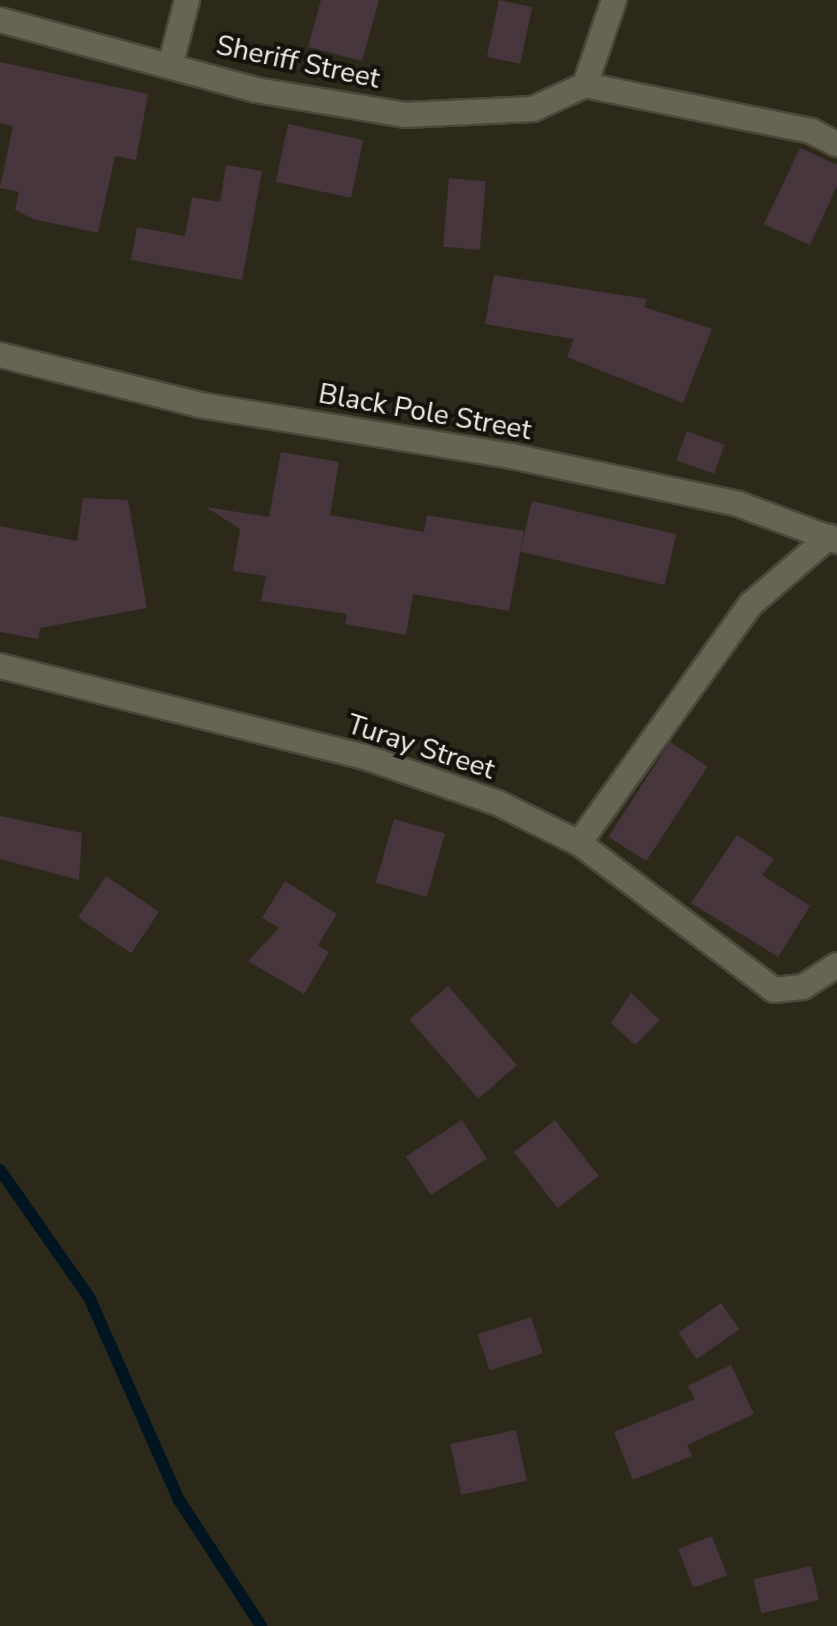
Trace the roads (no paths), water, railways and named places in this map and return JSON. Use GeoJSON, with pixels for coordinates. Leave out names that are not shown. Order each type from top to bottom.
{"type":"FeatureCollection","features":[{"type":"Feature","properties":{"kind":"street"},"geometry":{"type":"LineString","coordinates":[[171,63],[187,0]]}},
{"type":"Feature","properties":{"kind":"street"},"geometry":{"type":"LineString","coordinates":[[614,0],[585,85],[811,131],[837,144]]}},
{"type":"Feature","properties":{"kind":"street","name":"Sheriff Street"},"geometry":{"type":"LineString","coordinates":[[0,20],[116,55],[171,63],[256,90],[405,115],[533,109],[585,85]]}},
{"type":"Feature","properties":{"kind":"street","name":"Black Pole Street"},"geometry":{"type":"LineString","coordinates":[[0,355],[200,405],[511,456],[738,504],[833,539]]}},
{"type":"Feature","properties":{"kind":"street"},"geometry":{"type":"LineString","coordinates":[[579,843],[751,604],[833,539]]}},
{"type":"Feature","properties":{"kind":"street","name":"Turay Street"},"geometry":{"type":"LineString","coordinates":[[0,666],[365,757],[498,803],[579,843],[774,990],[803,987],[837,965]]}},
{"type":"Feature","properties":{"kind":"waterway"},"geometry":{"type":"LineString","coordinates":[[0,1170],[89,1297],[179,1500],[261,1626]]}}]}
